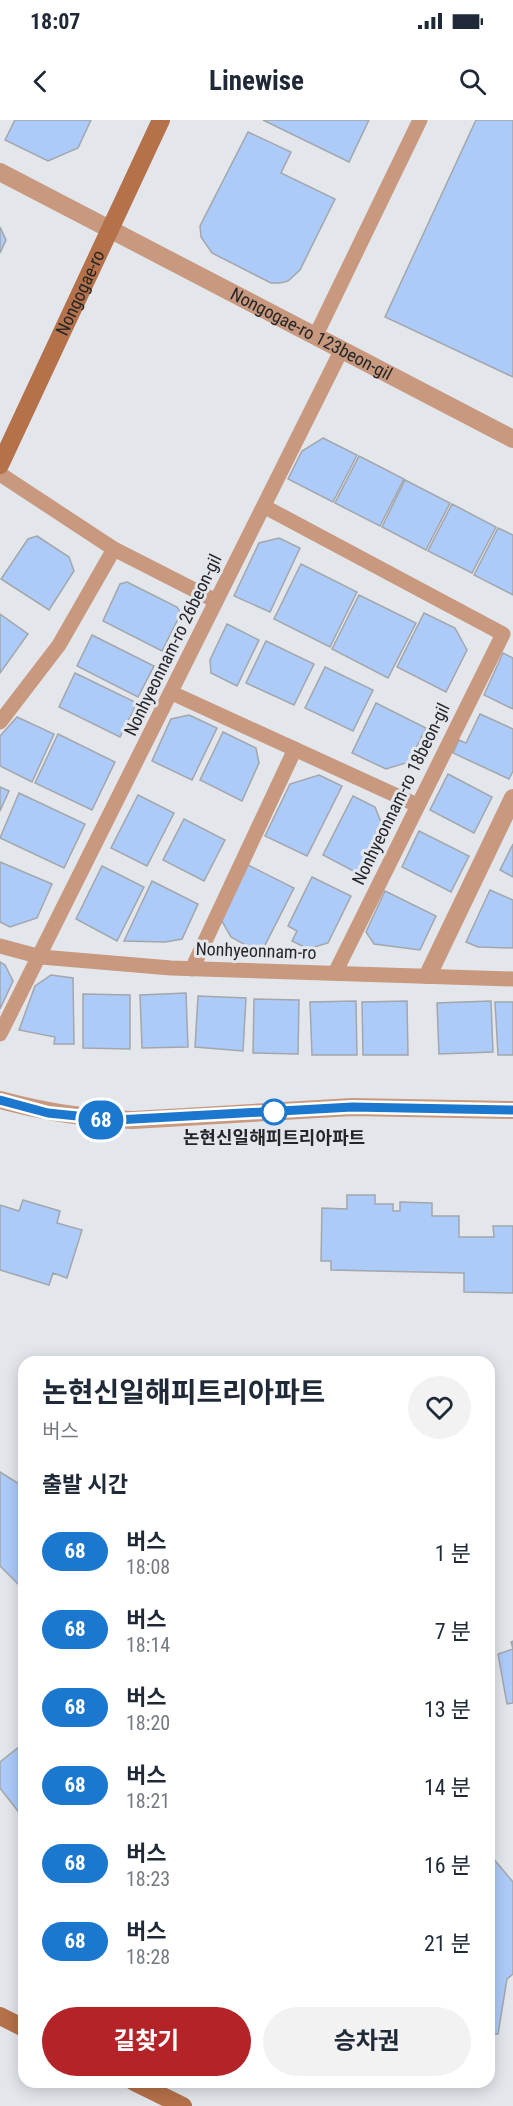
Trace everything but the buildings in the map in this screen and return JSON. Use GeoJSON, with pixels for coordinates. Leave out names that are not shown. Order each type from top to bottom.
{"type":"FeatureCollection","features":[{"type":"Feature","properties":{"kind":"main road","name":"Nongogae-ro"},"geometry":{"type":"LineString","coordinates":[[0,465],[161,120]]}},
{"type":"Feature","properties":{"kind":"main road"},"geometry":{"type":"LineString","coordinates":[[0,2016],[18,2025]]}},
{"type":"Feature","properties":{"kind":"main road"},"geometry":{"type":"LineString","coordinates":[[146,2088],[183,2106]]}},
{"type":"Feature","properties":{"kind":"street","name":"Nongogae-ro 123beon-gil"},"geometry":{"type":"LineString","coordinates":[[0,172],[513,440]]}},
{"type":"Feature","properties":{"kind":"street"},"geometry":{"type":"LineString","coordinates":[[428,975],[513,798]]}},
{"type":"Feature","properties":{"kind":"street"},"geometry":{"type":"LineString","coordinates":[[0,1100],[48,1113],[111,1120],[352,1107],[513,1110]]}},
{"type":"Feature","properties":{"kind":"lane"},"geometry":{"type":"LineString","coordinates":[[315,337],[420,120]]}},
{"type":"Feature","properties":{"kind":"lane","name":"Nonhyeonnam-ro 26beon-gil"},"geometry":{"type":"LineString","coordinates":[[0,1034],[341,351]]}},
{"type":"Feature","properties":{"kind":"lane"},"geometry":{"type":"LineString","coordinates":[[0,474],[114,549],[216,601]]}},
{"type":"Feature","properties":{"kind":"lane","name":"Nonhyeonnam-ro 18beon-gil"},"geometry":{"type":"LineString","coordinates":[[265,507],[503,634],[335,973]]}},
{"type":"Feature","properties":{"kind":"lane"},"geometry":{"type":"LineString","coordinates":[[0,722],[59,645],[114,549]]}},
{"type":"Feature","properties":{"kind":"lane"},"geometry":{"type":"LineString","coordinates":[[172,693],[417,805]]}},
{"type":"Feature","properties":{"kind":"lane"},"geometry":{"type":"LineString","coordinates":[[192,969],[295,749]]}},
{"type":"Feature","properties":{"kind":"lane","name":"Nonhyeonnam-ro"},"geometry":{"type":"LineString","coordinates":[[0,946],[40,957],[192,969],[513,979]]}},
{"type":"Feature","properties":{"kind":"bus line","name":"68"},"geometry":{"type":"LineString","coordinates":[[0,1100],[48,1113],[100,1120],[352,1107],[513,1110]]}},
{"type":"Feature","properties":{"kind":"place","name":"논현신일해피트리아파트"},"geometry":{"type":"Point","coordinates":[274,1112]}}]}
